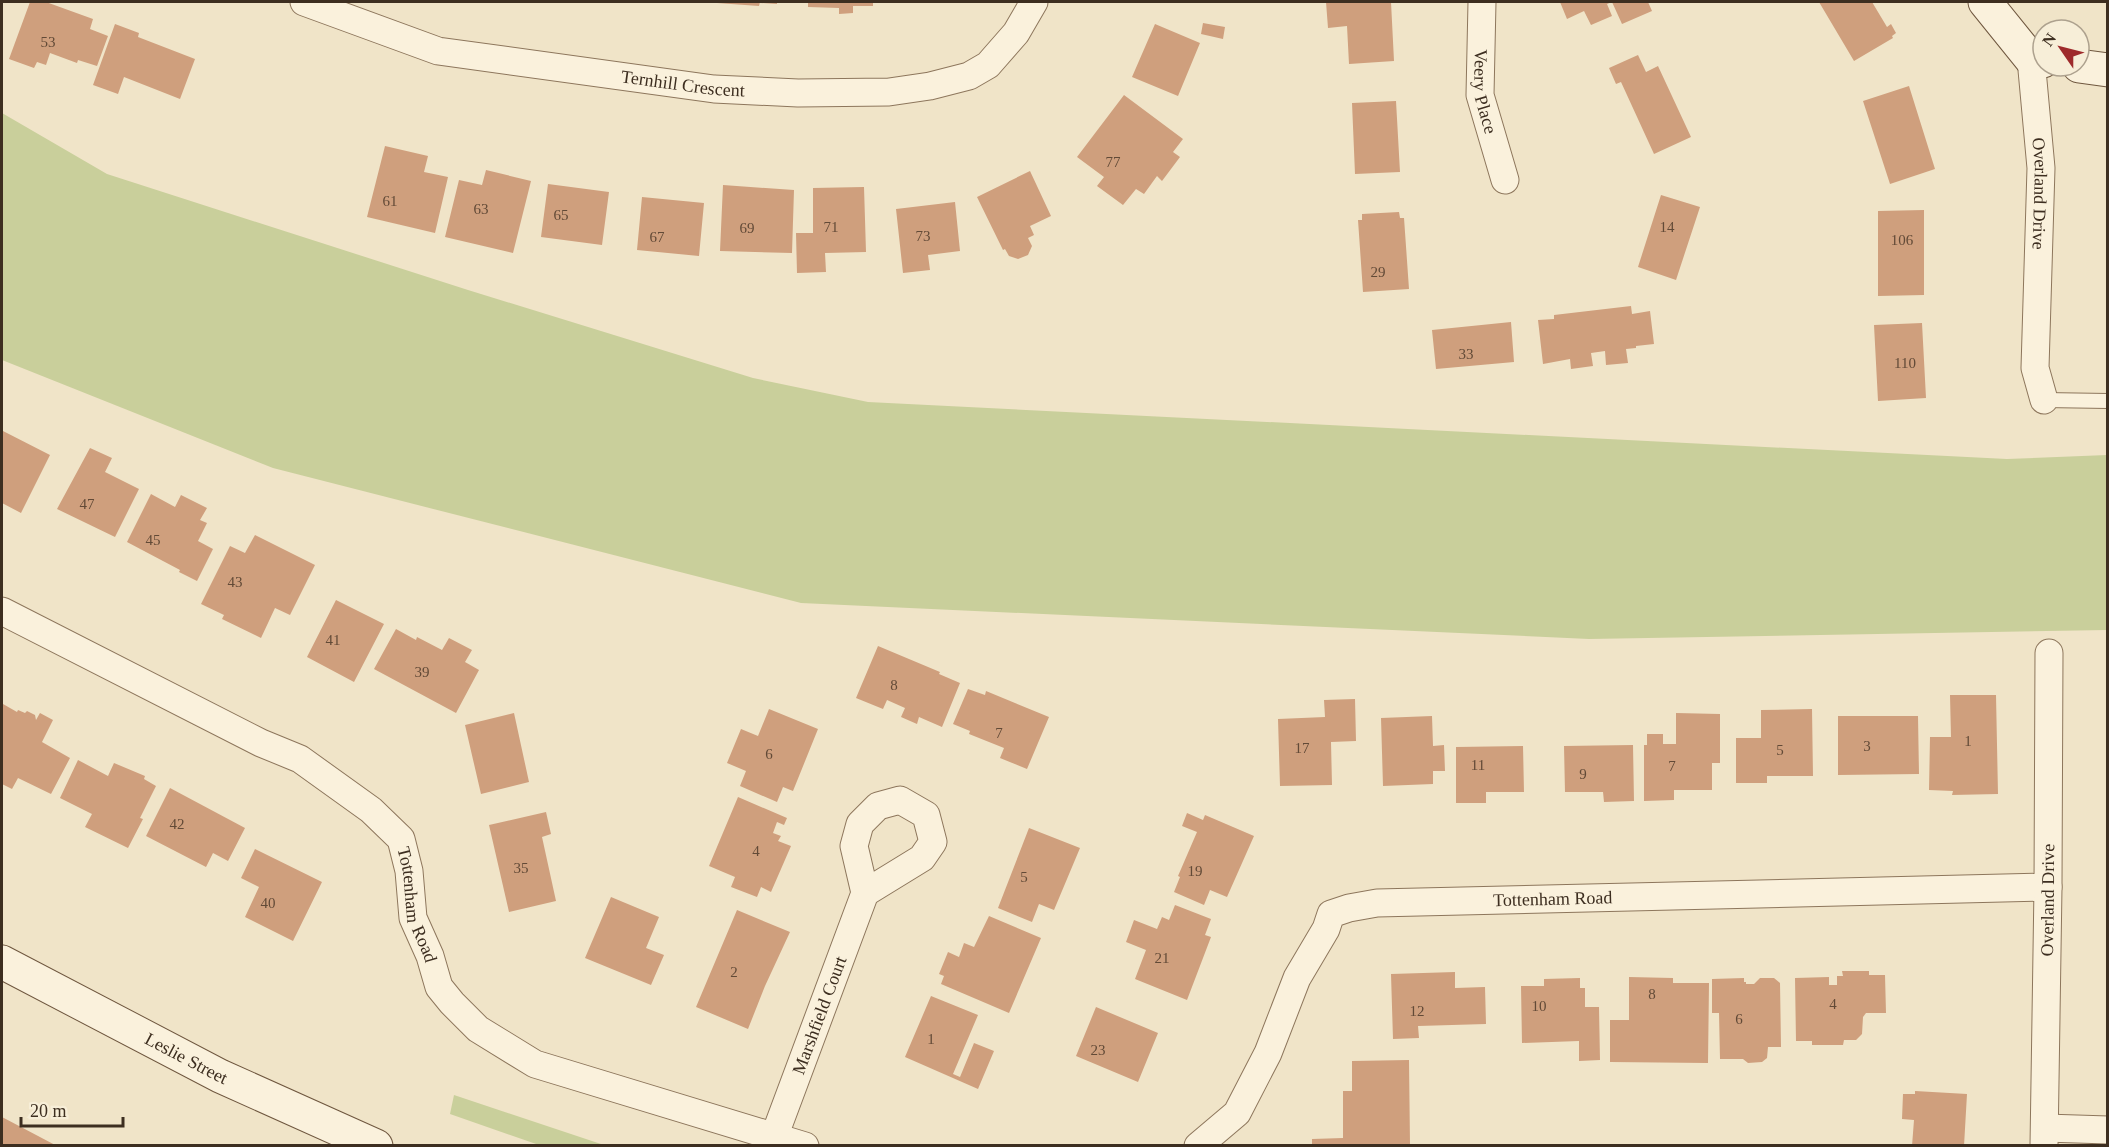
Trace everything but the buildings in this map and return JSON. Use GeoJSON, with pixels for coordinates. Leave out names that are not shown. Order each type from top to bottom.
{"type":"FeatureCollection","features":[{"type":"Feature","properties":{"kind":"main road","name":"Overland Drive"},"geometry":{"type":"LineString","coordinates":[[1985,2],[2031,53]]}},
{"type":"Feature","properties":{"kind":"main road"},"geometry":{"type":"LineString","coordinates":[[2091,68],[2108,70]]}},
{"type":"Feature","properties":{"kind":"main road","name":"Leslie Street"},"geometry":{"type":"LineString","coordinates":[[2,962],[220,1076],[376,1146]]}},
{"type":"Feature","properties":{"kind":"street","name":"Ternhill Crescent"},"geometry":{"type":"LineString","coordinates":[[304,2],[438,51],[714,89],[798,93],[889,92],[930,87],[969,76],[988,65],[1016,33],[1034,2]]}},
{"type":"Feature","properties":{"kind":"street","name":"Veery Place"},"geometry":{"type":"LineString","coordinates":[[1482,2],[1480,95],[1505,180]]}},
{"type":"Feature","properties":{"kind":"street","name":"Overland Drive"},"geometry":{"type":"LineString","coordinates":[[2038,78],[2042,168],[2035,368],[2044,400]]}},
{"type":"Feature","properties":{"kind":"street","name":"Tottenham Road"},"geometry":{"type":"LineString","coordinates":[[2,611],[261,743],[300,759],[371,810],[401,839],[409,871],[413,918],[430,956],[439,987],[478,1029],[535,1064],[805,1146]]}},
{"type":"Feature","properties":{"kind":"street","name":"Overland Drive"},"geometry":{"type":"LineString","coordinates":[[2044,1137],[2049,887],[2049,653]]}},
{"type":"Feature","properties":{"kind":"street","name":"Tottenham Road"},"geometry":{"type":"LineString","coordinates":[[1198,1146],[1237,1113],[1268,1053],[1297,978],[1326,929],[1331,914],[1348,908],[1377,903],[2049,887]]}},
{"type":"Feature","properties":{"kind":"street","name":"Marshfield Court"},"geometry":{"type":"LineString","coordinates":[[774,1137],[865,893]]}},
{"type":"Feature","properties":{"kind":"street"},"geometry":{"type":"LineString","coordinates":[[2044,1137],[2108,1130]]}},
{"type":"Feature","properties":{"kind":"lane"},"geometry":{"type":"LineString","coordinates":[[2044,400],[2108,401]]}},
{"type":"Feature","properties":{"kind":"green space"},"geometry":{"type":"Polygon","coordinates":[[[2,113],[107,174],[468,290],[753,378],[868,402],[2007,459],[2107,455],[2107,630],[1589,639],[801,603],[273,468],[2,360],[2,113]]]}},
{"type":"Feature","properties":{"kind":"green space"},"geometry":{"type":"Polygon","coordinates":[[[454,1095],[604,1145],[539,1145],[450,1114],[454,1095]]]}}]}
